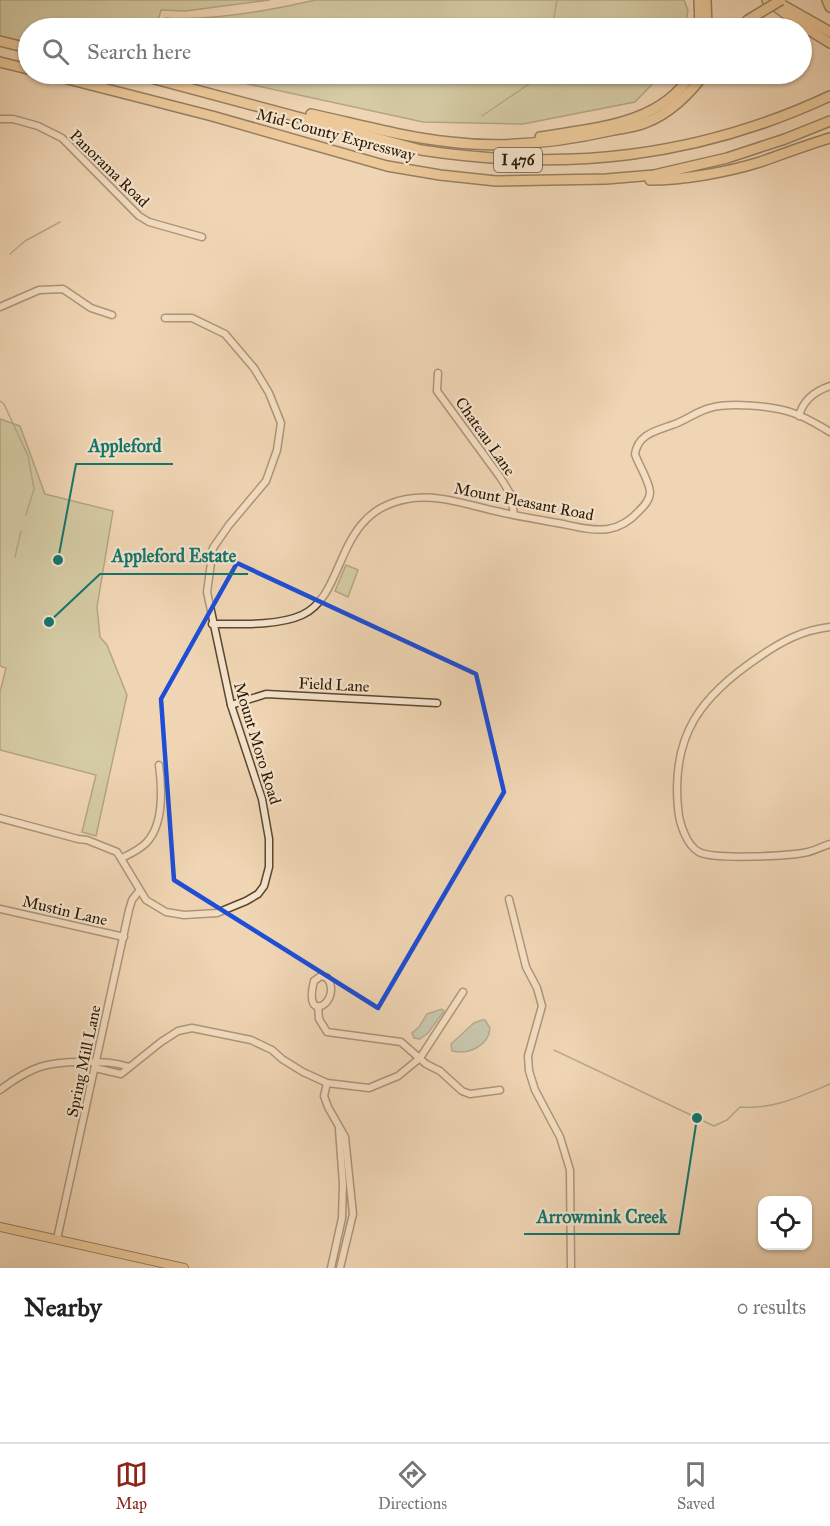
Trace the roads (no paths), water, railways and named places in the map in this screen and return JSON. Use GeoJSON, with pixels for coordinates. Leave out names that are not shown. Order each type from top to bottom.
{"type":"FeatureCollection","features":[{"type":"Feature","properties":{"kind":"highway"},"geometry":{"type":"LineString","coordinates":[[699,0],[700,18]]}},
{"type":"Feature","properties":{"kind":"highway"},"geometry":{"type":"LineString","coordinates":[[706,0],[707,18]]}},
{"type":"Feature","properties":{"kind":"highway"},"geometry":{"type":"LineString","coordinates":[[767,0],[791,18]]}},
{"type":"Feature","properties":{"kind":"highway"},"geometry":{"type":"LineString","coordinates":[[774,0],[806,18]]}},
{"type":"Feature","properties":{"kind":"highway"},"geometry":{"type":"LineString","coordinates":[[751,18],[781,0]]}},
{"type":"Feature","properties":{"kind":"highway"},"geometry":{"type":"LineString","coordinates":[[826,0],[830,7]]}},
{"type":"Feature","properties":{"kind":"highway"},"geometry":{"type":"LineString","coordinates":[[812,22],[830,32]]}},
{"type":"Feature","properties":{"kind":"highway"},"geometry":{"type":"LineString","coordinates":[[812,32],[830,43]]}},
{"type":"Feature","properties":{"kind":"highway"},"geometry":{"type":"LineString","coordinates":[[0,41],[18,46]]}},
{"type":"Feature","properties":{"kind":"highway"},"geometry":{"type":"LineString","coordinates":[[0,62],[18,66]]}},
{"type":"Feature","properties":{"kind":"highway","name":"Mid-County Expressway"},"geometry":{"type":"LineString","coordinates":[[87,84],[201,113],[387,166],[496,181],[606,180],[654,175],[727,158],[830,121]]}},
{"type":"Feature","properties":{"kind":"highway","name":"Mid-County Expressway"},"geometry":{"type":"LineString","coordinates":[[179,84],[421,150],[469,157],[556,161],[600,159],[691,145],[747,130],[830,96]]}},
{"type":"Feature","properties":{"kind":"highway"},"geometry":{"type":"LineString","coordinates":[[636,117],[668,95],[677,84]]}},
{"type":"Feature","properties":{"kind":"highway"},"geometry":{"type":"LineString","coordinates":[[463,144],[471,141],[533,138],[604,126],[655,109],[669,100],[684,84]]}},
{"type":"Feature","properties":{"kind":"highway"},"geometry":{"type":"LineString","coordinates":[[205,90],[409,137],[463,144],[507,145],[552,142],[596,135],[645,123],[669,111],[696,84]]}},
{"type":"Feature","properties":{"kind":"highway"},"geometry":{"type":"LineString","coordinates":[[606,180],[658,180],[701,175],[758,162],[800,146],[830,138]]}},
{"type":"Feature","properties":{"kind":"main road"},"geometry":{"type":"LineString","coordinates":[[0,1227],[184,1268]]}},
{"type":"Feature","properties":{"kind":"street","name":"Panorama Road"},"geometry":{"type":"LineString","coordinates":[[0,119],[13,119],[38,126],[62,138],[139,216],[148,222],[202,237]]}},
{"type":"Feature","properties":{"kind":"street"},"geometry":{"type":"LineString","coordinates":[[0,307],[39,290],[63,289],[91,308],[112,315]]}},
{"type":"Feature","properties":{"kind":"street","name":"Mount Moro Road"},"geometry":{"type":"LineString","coordinates":[[122,858],[139,891],[153,906],[166,912],[184,915],[217,913],[246,901],[258,894],[264,886],[269,868],[270,849],[262,799],[231,705],[207,592],[213,548],[266,480],[277,450],[281,423],[269,393],[254,368],[225,334],[192,318],[165,318]]}},
{"type":"Feature","properties":{"kind":"street","name":"Chateau Lane"},"geometry":{"type":"LineString","coordinates":[[438,373],[437,391],[506,486],[511,495],[514,515]]}},
{"type":"Feature","properties":{"kind":"street"},"geometry":{"type":"LineString","coordinates":[[799,416],[801,406],[808,398],[830,386]]}},
{"type":"Feature","properties":{"kind":"street","name":"Mount Pleasant Road"},"geometry":{"type":"LineString","coordinates":[[212,624],[278,621],[290,619],[314,607],[328,589],[346,547],[357,530],[377,511],[394,502],[408,498],[446,499],[514,515],[585,528],[608,529],[621,525],[636,514],[649,498],[649,487],[635,454],[636,448],[647,434],[713,407],[726,405],[768,408],[799,416],[830,432]]}},
{"type":"Feature","properties":{"kind":"street"},"geometry":{"type":"LineString","coordinates":[[830,627],[807,630],[763,654],[732,675],[705,702],[691,724],[677,776],[678,813],[689,843],[697,852],[707,855],[749,856],[808,852],[830,844]]}},
{"type":"Feature","properties":{"kind":"street","name":"Field Lane"},"geometry":{"type":"LineString","coordinates":[[231,705],[266,694],[437,703]]}},
{"type":"Feature","properties":{"kind":"street"},"geometry":{"type":"LineString","coordinates":[[0,818],[87,840],[117,852],[122,858],[146,843],[154,830],[160,792],[159,765]]}},
{"type":"Feature","properties":{"kind":"street","name":"Spring Mill Lane"},"geometry":{"type":"LineString","coordinates":[[57,1239],[129,910],[132,900],[139,891]]}},
{"type":"Feature","properties":{"kind":"street"},"geometry":{"type":"LineString","coordinates":[[509,899],[526,967],[537,988],[542,1006],[528,1056],[529,1071],[535,1090],[560,1137],[570,1170],[571,1268]]}},
{"type":"Feature","properties":{"kind":"street","name":"Mustin Lane"},"geometry":{"type":"LineString","coordinates":[[0,909],[124,937]]}},
{"type":"Feature","properties":{"kind":"street"},"geometry":{"type":"LineString","coordinates":[[324,977],[330,983],[328,1001],[318,1006],[313,1004],[311,999],[313,984],[316,979],[324,977]]}},
{"type":"Feature","properties":{"kind":"street"},"geometry":{"type":"LineString","coordinates":[[0,1090],[18,1077],[38,1067],[56,1062],[95,1065],[115,1063],[129,1067],[178,1031],[192,1028],[251,1040],[272,1050],[303,1072],[327,1083],[369,1088],[398,1076],[420,1058],[463,992]]}},
{"type":"Feature","properties":{"kind":"street"},"geometry":{"type":"LineString","coordinates":[[318,1006],[319,1019],[327,1032],[401,1042],[426,1064],[440,1071],[462,1091],[470,1094],[500,1090]]}},
{"type":"Feature","properties":{"kind":"street"},"geometry":{"type":"LineString","coordinates":[[327,1083],[324,1096],[345,1137],[353,1214],[340,1268]]}},
{"type":"Feature","properties":{"kind":"street"},"geometry":{"type":"LineString","coordinates":[[331,1265],[342,1218],[343,1184],[338,1122]]}},
{"type":"Feature","properties":{"kind":"street"},"geometry":{"type":"LineString","coordinates":[[334,1254],[343,1256]]}},
{"type":"Feature","properties":{"kind":"waterway"},"geometry":{"type":"LineString","coordinates":[[554,18],[557,0]]}},
{"type":"Feature","properties":{"kind":"waterway"},"geometry":{"type":"LineString","coordinates":[[482,116],[529,84]]}},
{"type":"Feature","properties":{"kind":"waterway"},"geometry":{"type":"LineString","coordinates":[[10,254],[25,241],[60,222]]}},
{"type":"Feature","properties":{"kind":"waterway"},"geometry":{"type":"LineString","coordinates":[[0,401],[4,404],[28,456],[34,489],[26,515]]}},
{"type":"Feature","properties":{"kind":"waterway"},"geometry":{"type":"LineString","coordinates":[[15,557],[21,531]]}},
{"type":"Feature","properties":{"kind":"waterway"},"geometry":{"type":"LineString","coordinates":[[554,1050],[714,1126],[727,1120],[740,1107],[775,1104],[830,1084]]}},
{"type":"Feature","properties":{"kind":"place","name":"Appleford"},"geometry":{"type":"Point","coordinates":[58,560]}},
{"type":"Feature","properties":{"kind":"place","name":"Appleford Estate"},"geometry":{"type":"Point","coordinates":[49,622]}},
{"type":"Feature","properties":{"kind":"place","name":"Arrowmink Creek"},"geometry":{"type":"Point","coordinates":[697,1118]}}]}
